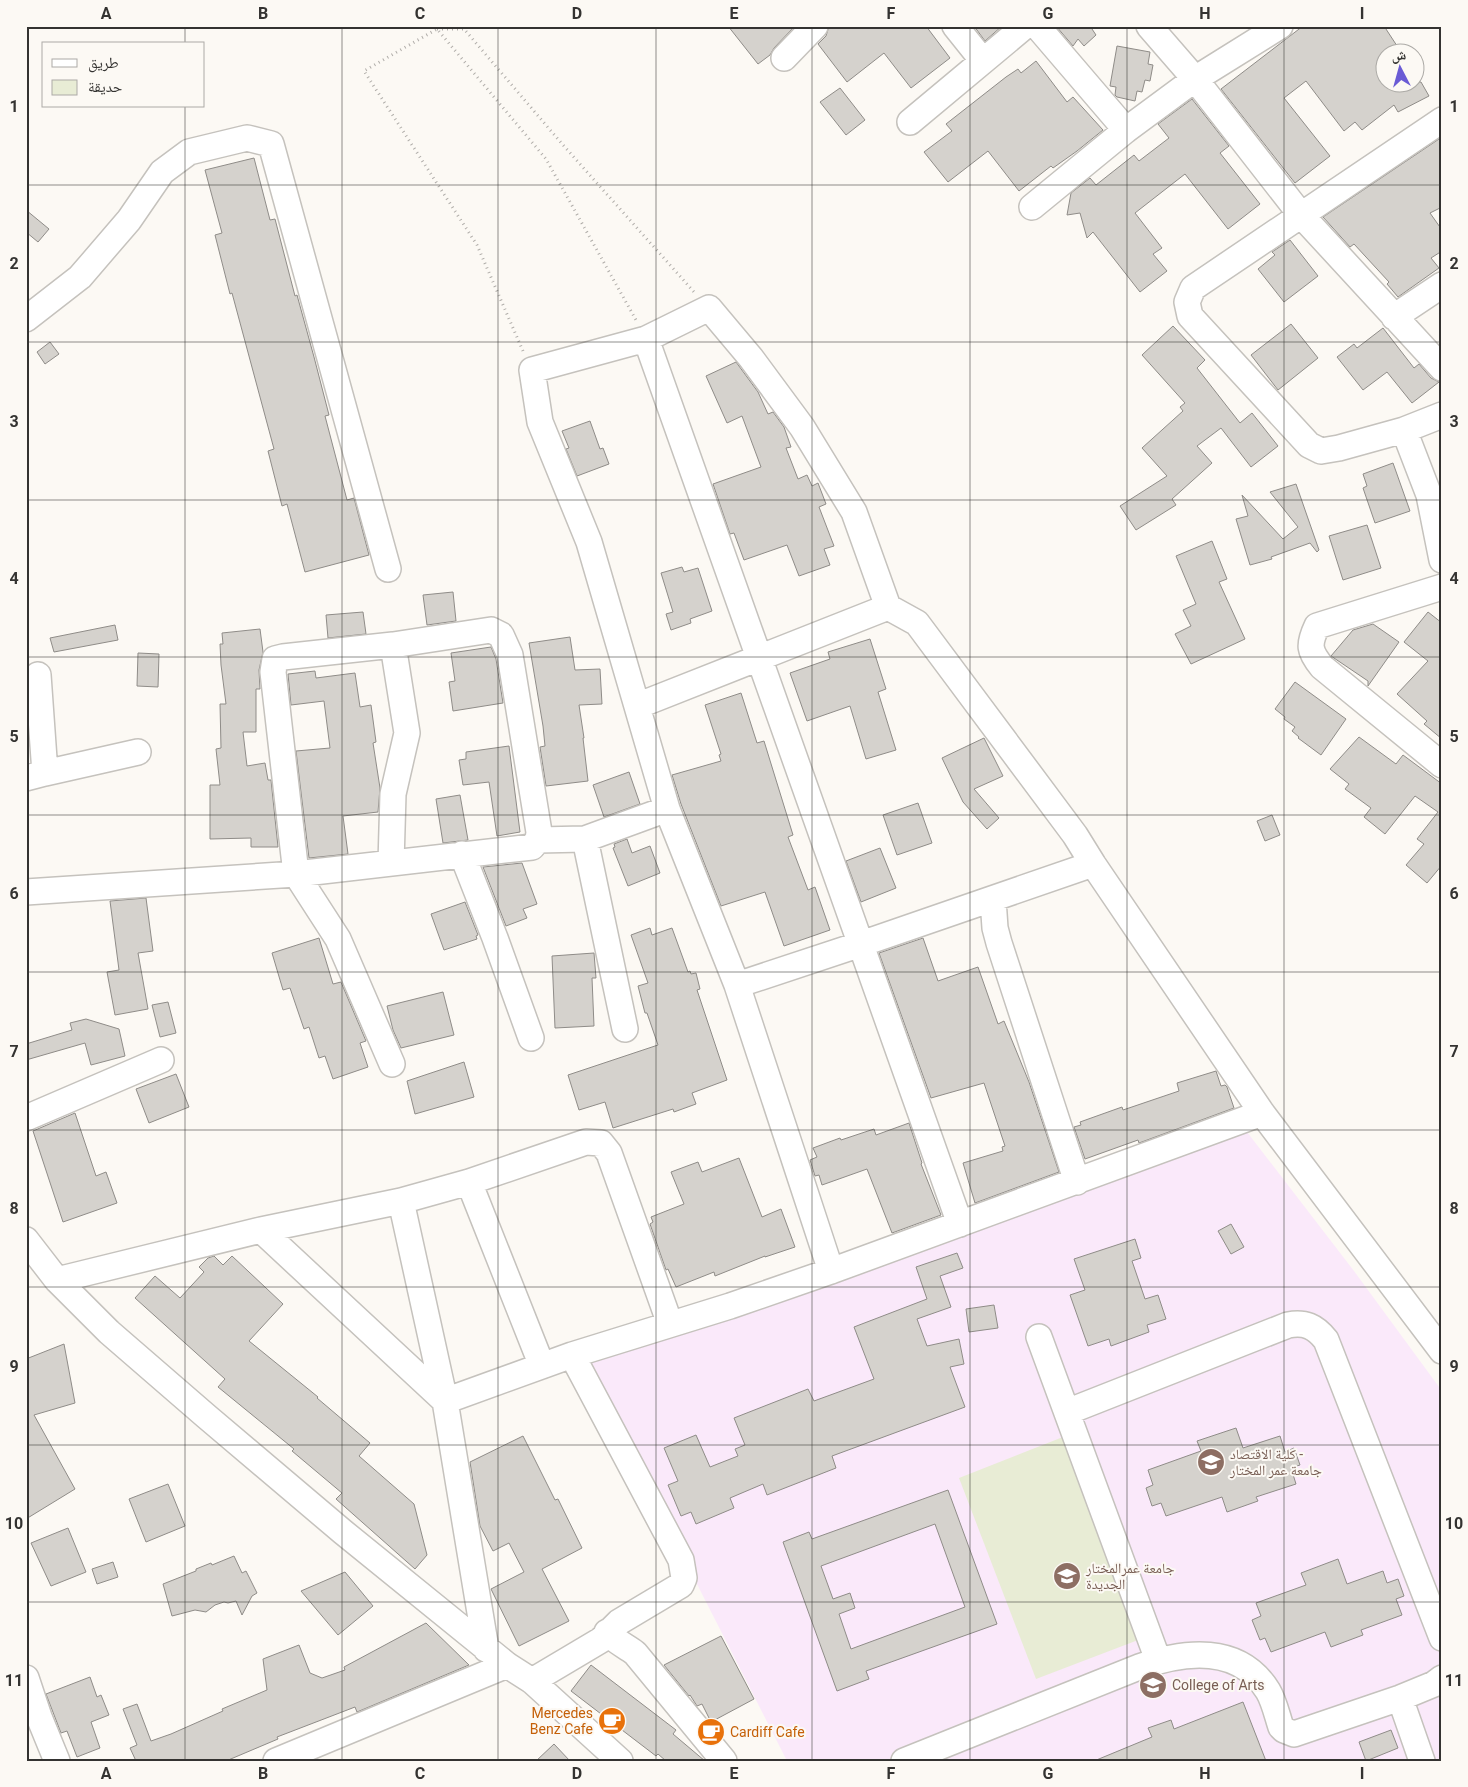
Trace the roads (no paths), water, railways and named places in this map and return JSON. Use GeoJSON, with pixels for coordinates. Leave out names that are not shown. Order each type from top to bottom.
{"type":"FeatureCollection","features":[{"type":"Feature","properties":{"kind":"street"},"geometry":{"type":"LineString","coordinates":[[784,58],[815,26]]}},
{"type":"Feature","properties":{"kind":"street"},"geometry":{"type":"LineString","coordinates":[[955,26],[983,61]]}},
{"type":"Feature","properties":{"kind":"street"},"geometry":{"type":"LineString","coordinates":[[910,122],[1025,26]]}},
{"type":"Feature","properties":{"kind":"street"},"geometry":{"type":"LineString","coordinates":[[1037,26],[1126,130]]}},
{"type":"Feature","properties":{"kind":"street"},"geometry":{"type":"LineString","coordinates":[[1149,26],[1195,79],[1301,215],[1442,368]]}},
{"type":"Feature","properties":{"kind":"street"},"geometry":{"type":"LineString","coordinates":[[1032,207],[1126,130],[1195,79],[1280,26]]}},
{"type":"Feature","properties":{"kind":"street"},"geometry":{"type":"LineString","coordinates":[[1442,120],[1193,288],[1187,302],[1190,316],[1309,445],[1322,451],[1404,430],[1442,415]]}},
{"type":"Feature","properties":{"kind":"street"},"geometry":{"type":"LineString","coordinates":[[26,319],[80,277],[129,220],[162,172],[189,152],[247,138],[271,144],[388,569]]}},
{"type":"Feature","properties":{"kind":"street"},"geometry":{"type":"LineString","coordinates":[[1394,316],[1442,284]]}},
{"type":"Feature","properties":{"kind":"street"},"geometry":{"type":"LineString","coordinates":[[832,1271],[737,985],[667,809],[589,542],[540,422],[532,370],[646,339],[709,308],[751,358],[802,428],[854,512],[888,607],[917,622],[1075,835],[1262,1113],[1442,1351]]}},
{"type":"Feature","properties":{"kind":"street"},"geometry":{"type":"LineString","coordinates":[[646,339],[960,1224]]}},
{"type":"Feature","properties":{"kind":"street"},"geometry":{"type":"LineString","coordinates":[[1404,430],[1429,495],[1442,560]]}},
{"type":"Feature","properties":{"kind":"street"},"geometry":{"type":"LineString","coordinates":[[1442,587],[1317,626],[1310,641],[1312,655],[1322,667],[1442,765]]}},
{"type":"Feature","properties":{"kind":"street"},"geometry":{"type":"LineString","coordinates":[[637,706],[888,607]]}},
{"type":"Feature","properties":{"kind":"street"},"geometry":{"type":"LineString","coordinates":[[26,892],[296,874],[532,846],[538,840],[539,832],[510,655],[501,635],[491,630],[393,645],[283,656],[276,659],[274,672],[296,874],[338,939],[392,1064]]}},
{"type":"Feature","properties":{"kind":"street"},"geometry":{"type":"LineString","coordinates":[[391,863],[392,794],[407,733],[393,645]]}},
{"type":"Feature","properties":{"kind":"street"},"geometry":{"type":"LineString","coordinates":[[38,675],[36,776],[138,752]]}},
{"type":"Feature","properties":{"kind":"street"},"geometry":{"type":"LineString","coordinates":[[538,840],[585,839],[667,809]]}},
{"type":"Feature","properties":{"kind":"street"},"geometry":{"type":"LineString","coordinates":[[585,839],[625,1029]]}},
{"type":"Feature","properties":{"kind":"street"},"geometry":{"type":"LineString","coordinates":[[462,854],[531,1038]]}},
{"type":"Feature","properties":{"kind":"street"},"geometry":{"type":"LineString","coordinates":[[737,985],[1094,864]]}},
{"type":"Feature","properties":{"kind":"street"},"geometry":{"type":"LineString","coordinates":[[992,899],[999,943],[1077,1182]]}},
{"type":"Feature","properties":{"kind":"street"},"geometry":{"type":"LineString","coordinates":[[26,1118],[162,1060]]}},
{"type":"Feature","properties":{"kind":"street"},"geometry":{"type":"LineString","coordinates":[[445,1401],[572,1355],[832,1271],[1262,1113]]}},
{"type":"Feature","properties":{"kind":"street"},"geometry":{"type":"LineString","coordinates":[[57,1280],[261,1230],[401,1201],[469,1182],[586,1142],[601,1143],[608,1153],[670,1324]]}},
{"type":"Feature","properties":{"kind":"street"},"geometry":{"type":"LineString","coordinates":[[469,1182],[542,1366]]}},
{"type":"Feature","properties":{"kind":"street"},"geometry":{"type":"LineString","coordinates":[[401,1201],[445,1401],[486,1648]]}},
{"type":"Feature","properties":{"kind":"street"},"geometry":{"type":"LineString","coordinates":[[261,1230],[445,1401]]}},
{"type":"Feature","properties":{"kind":"street"},"geometry":{"type":"LineString","coordinates":[[26,1240],[57,1280],[109,1332],[343,1532],[506,1665],[532,1681],[620,1761]]}},
{"type":"Feature","properties":{"kind":"street"},"geometry":{"type":"LineString","coordinates":[[1067,1412],[1288,1325],[1296,1323],[1314,1327],[1326,1340],[1442,1638]]}},
{"type":"Feature","properties":{"kind":"street"},"geometry":{"type":"LineString","coordinates":[[1039,1337],[1158,1660]]}},
{"type":"Feature","properties":{"kind":"street"},"geometry":{"type":"LineString","coordinates":[[532,1681],[601,1640],[619,1622],[681,1585],[684,1578],[681,1560],[572,1355]]}},
{"type":"Feature","properties":{"kind":"street"},"geometry":{"type":"LineString","coordinates":[[607,1632],[612,1638],[635,1653],[724,1761]]}},
{"type":"Feature","properties":{"kind":"street"},"geometry":{"type":"LineString","coordinates":[[904,1761],[1158,1660],[1200,1654],[1214,1655],[1240,1664],[1261,1681],[1269,1692],[1281,1727],[1294,1734],[1400,1698],[1434,1684],[1442,1678]]}},
{"type":"Feature","properties":{"kind":"street"},"geometry":{"type":"LineString","coordinates":[[276,1761],[506,1665]]}},
{"type":"Feature","properties":{"kind":"street"},"geometry":{"type":"LineString","coordinates":[[26,1678],[33,1719],[57,1761]]}},
{"type":"Feature","properties":{"kind":"street"},"geometry":{"type":"LineString","coordinates":[[1400,1698],[1422,1761]]}},
{"type":"Feature","properties":{"kind":"place","name":"كلية الاقتصاد - جامعة عمر المختار"},"geometry":{"type":"Point","coordinates":[1211,1462]}},
{"type":"Feature","properties":{"kind":"place","name":"جامعة عمرالمختار الجديدة"},"geometry":{"type":"Point","coordinates":[1067,1576]}},
{"type":"Feature","properties":{"kind":"place","name":"College of Arts"},"geometry":{"type":"Point","coordinates":[1153,1685]}},
{"type":"Feature","properties":{"kind":"place","name":"Mercedes Benz Cafe"},"geometry":{"type":"Point","coordinates":[612,1721]}},
{"type":"Feature","properties":{"kind":"place","name":"Cardiff Cafe"},"geometry":{"type":"Point","coordinates":[711,1732]}}]}
